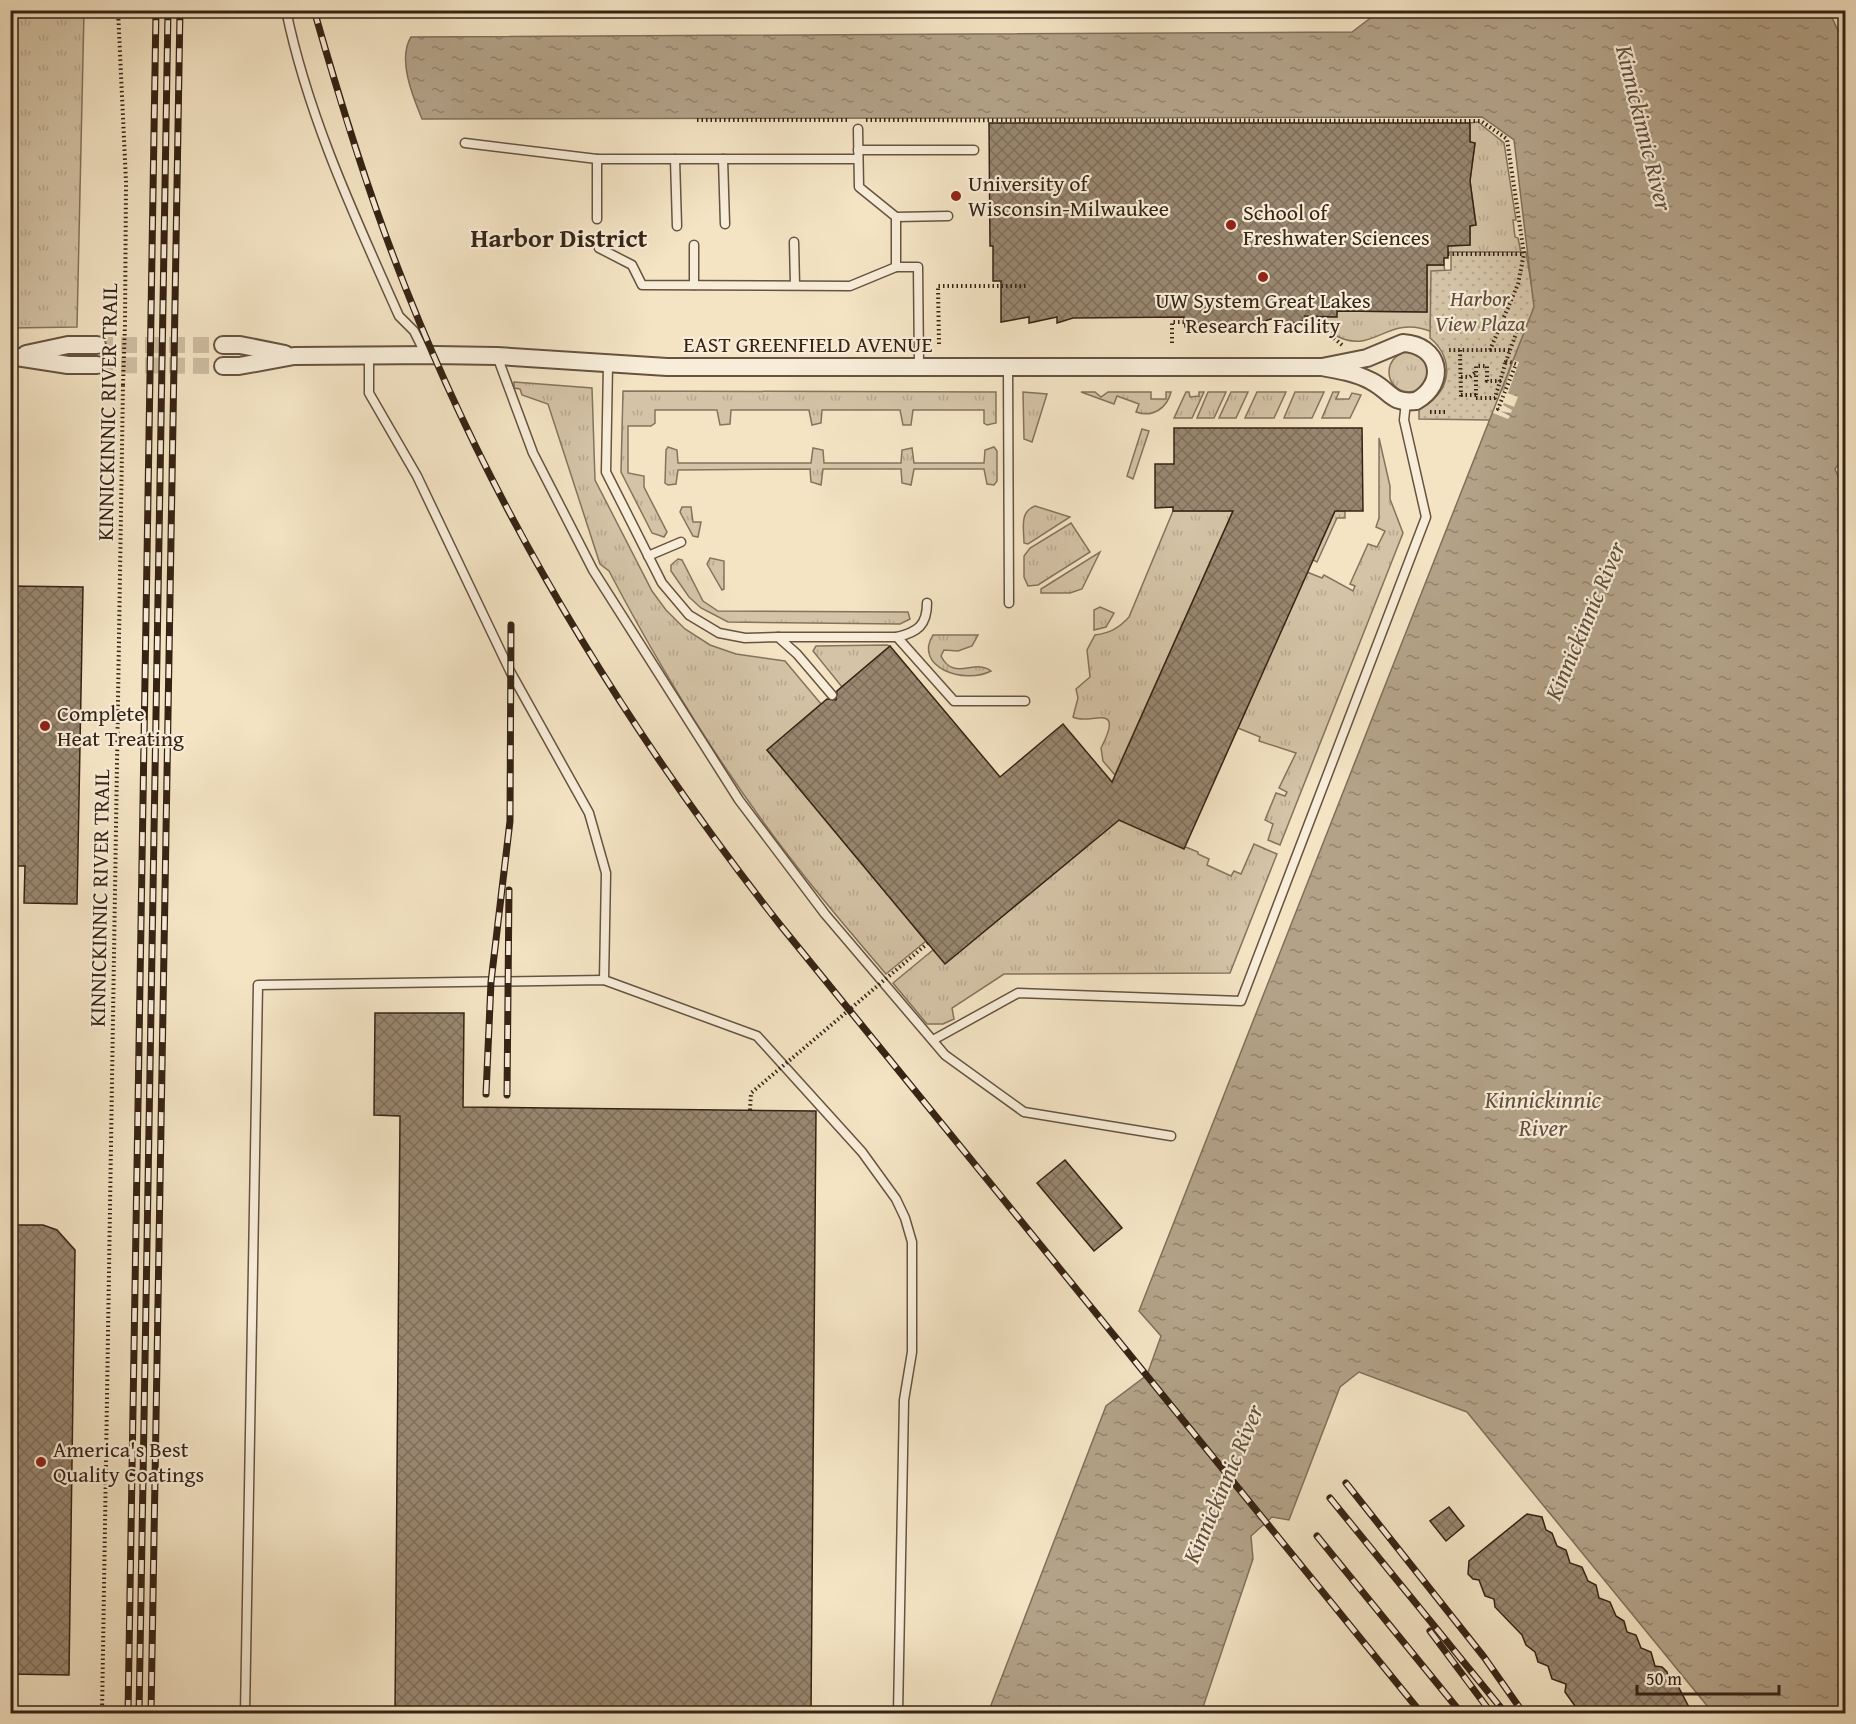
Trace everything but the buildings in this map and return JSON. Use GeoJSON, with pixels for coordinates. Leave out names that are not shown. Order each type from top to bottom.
{"type":"FeatureCollection","features":[{"type":"Feature","properties":{"kind":"street","name":"EAST GREENFIELD AVENUE"},"geometry":{"type":"LineString","coordinates":[[223,366],[239,366],[294,356],[426,355],[496,356],[667,367],[1322,367],[1367,358],[1403,343],[1422,347],[1432,357]]}},
{"type":"Feature","properties":{"kind":"street"},"geometry":{"type":"LineString","coordinates":[[13,356],[68,345],[97,345]]}},
{"type":"Feature","properties":{"kind":"street","name":"EAST GREENFIELD AVENUE"},"geometry":{"type":"LineString","coordinates":[[223,345],[240,345],[294,356]]}},
{"type":"Feature","properties":{"kind":"street"},"geometry":{"type":"LineString","coordinates":[[13,356],[68,365],[97,365]]}},
{"type":"Feature","properties":{"kind":"street"},"geometry":{"type":"LineString","coordinates":[[1406,402],[1416,401],[1432,388],[1436,370],[1432,357]]}},
{"type":"Feature","properties":{"kind":"street","name":"EAST GREENFIELD AVENUE"},"geometry":{"type":"LineString","coordinates":[[1322,367],[1360,376],[1381,387],[1396,400],[1406,402]]}},
{"type":"Feature","properties":{"kind":"lane"},"geometry":{"type":"LineString","coordinates":[[286,10],[294,49],[346,198],[399,316],[414,331],[426,355]]}},
{"type":"Feature","properties":{"kind":"lane"},"geometry":{"type":"LineString","coordinates":[[858,129],[859,187],[896,217],[948,216]]}},
{"type":"Feature","properties":{"kind":"lane"},"geometry":{"type":"LineString","coordinates":[[465,143],[597,159],[723,159],[974,150]]}},
{"type":"Feature","properties":{"kind":"lane"},"geometry":{"type":"LineString","coordinates":[[597,159],[597,219]]}},
{"type":"Feature","properties":{"kind":"lane"},"geometry":{"type":"LineString","coordinates":[[675,159],[677,226]]}},
{"type":"Feature","properties":{"kind":"lane"},"geometry":{"type":"LineString","coordinates":[[723,159],[725,224]]}},
{"type":"Feature","properties":{"kind":"lane"},"geometry":{"type":"LineString","coordinates":[[896,217],[896,267]]}},
{"type":"Feature","properties":{"kind":"lane"},"geometry":{"type":"LineString","coordinates":[[794,242],[795,285]]}},
{"type":"Feature","properties":{"kind":"lane"},"geometry":{"type":"LineString","coordinates":[[694,245],[694,285]]}},
{"type":"Feature","properties":{"kind":"lane"},"geometry":{"type":"LineString","coordinates":[[599,248],[632,265],[642,285],[850,286],[896,267],[918,267],[919,366]]}},
{"type":"Feature","properties":{"kind":"lane"},"geometry":{"type":"LineString","coordinates":[[369,356],[369,393],[417,476],[512,673],[590,813],[606,873],[604,980]]}},
{"type":"Feature","properties":{"kind":"lane"},"geometry":{"type":"LineString","coordinates":[[496,356],[533,453],[593,570],[739,800],[825,914],[945,1055],[1024,1112],[1171,1136]]}},
{"type":"Feature","properties":{"kind":"lane"},"geometry":{"type":"LineString","coordinates":[[608,364],[606,472],[648,556],[675,601],[705,627],[718,633],[745,638],[897,637],[913,634],[921,627],[927,616],[927,603]]}},
{"type":"Feature","properties":{"kind":"lane"},"geometry":{"type":"LineString","coordinates":[[1008,366],[1010,603]]}},
{"type":"Feature","properties":{"kind":"lane"},"geometry":{"type":"LineString","coordinates":[[933,1040],[1018,993],[1242,1001],[1425,517],[1404,420],[1406,402]]}},
{"type":"Feature","properties":{"kind":"lane"},"geometry":{"type":"LineString","coordinates":[[648,556],[681,542]]}},
{"type":"Feature","properties":{"kind":"lane"},"geometry":{"type":"LineString","coordinates":[[778,637],[798,654],[831,695]]}},
{"type":"Feature","properties":{"kind":"lane"},"geometry":{"type":"LineString","coordinates":[[897,637],[954,701],[1025,701]]}},
{"type":"Feature","properties":{"kind":"lane"},"geometry":{"type":"LineString","coordinates":[[245,1713],[258,985],[604,980],[758,1036],[862,1152],[896,1199],[905,1218],[912,1242],[912,1352],[904,1400],[898,1713]]}},
{"type":"Feature","properties":{"kind":"path","name":"KINNICKINNIC RIVER TRAIL"},"geometry":{"type":"LineString","coordinates":[[102,1713],[126,171],[118,10]]}},
{"type":"Feature","properties":{"kind":"path"},"geometry":{"type":"LineString","coordinates":[[697,120],[852,120]]}},
{"type":"Feature","properties":{"kind":"path"},"geometry":{"type":"LineString","coordinates":[[863,120],[1481,121],[1507,140],[1524,254],[1518,284],[1490,350]]}},
{"type":"Feature","properties":{"kind":"path"},"geometry":{"type":"LineString","coordinates":[[1448,254],[1524,254]]}},
{"type":"Feature","properties":{"kind":"path"},"geometry":{"type":"LineString","coordinates":[[939,344],[938,286],[1026,286]]}},
{"type":"Feature","properties":{"kind":"path"},"geometry":{"type":"LineString","coordinates":[[1305,318],[1313,320],[1342,345]]}},
{"type":"Feature","properties":{"kind":"path"},"geometry":{"type":"LineString","coordinates":[[1172,343],[1172,322],[1185,322]]}},
{"type":"Feature","properties":{"kind":"path"},"geometry":{"type":"LineString","coordinates":[[1500,381],[1488,381],[1487,366],[1476,366],[1476,398],[1495,398],[1519,326]]}},
{"type":"Feature","properties":{"kind":"path"},"geometry":{"type":"LineString","coordinates":[[1432,357],[1446,350],[1510,350]]}},
{"type":"Feature","properties":{"kind":"path"},"geometry":{"type":"LineString","coordinates":[[1460,350],[1461,396],[1476,395]]}},
{"type":"Feature","properties":{"kind":"path"},"geometry":{"type":"LineString","coordinates":[[1501,410],[1498,409],[1516,364],[1506,361]]}},
{"type":"Feature","properties":{"kind":"path"},"geometry":{"type":"LineString","coordinates":[[1461,377],[1470,377],[1476,372]]}},
{"type":"Feature","properties":{"kind":"path"},"geometry":{"type":"LineString","coordinates":[[1427,410],[1448,412]]}},
{"type":"Feature","properties":{"kind":"path"},"geometry":{"type":"LineString","coordinates":[[750,1110],[751,1093],[928,943]]}},
{"type":"Feature","properties":{"kind":"green space"},"geometry":{"type":"Polygon","coordinates":[[[10,11],[84,11],[77,327],[11,328],[10,11]]]}},
{"type":"Feature","properties":{"kind":"green space"},"geometry":{"type":"Polygon","coordinates":[[[1478,122],[1504,143],[1516,220],[1513,220],[1515,237],[1518,238],[1521,252],[1448,252],[1444,250],[1444,246],[1470,245],[1470,226],[1476,225],[1470,181],[1475,143],[1470,142],[1470,123],[1478,122]]]}},
{"type":"Feature","properties":{"kind":"green space","name":"Harbor View Plaza"},"geometry":{"type":"Polygon","coordinates":[[[1451,252],[1526,252],[1535,307],[1490,420],[1419,419],[1419,409],[1438,395],[1446,376],[1447,366],[1444,356],[1430,338],[1431,271],[1451,270],[1451,252]]]}},
{"type":"Feature","properties":{"kind":"green space"},"geometry":{"type":"Polygon","coordinates":[[[1457,261],[1432,332],[1403,328],[1391,330],[1371,339],[1348,340],[1335,335],[1314,317],[1336,317],[1337,311],[1427,312],[1427,265],[1444,265],[1446,282],[1457,261]]]}},
{"type":"Feature","properties":{"kind":"green space"},"geometry":{"type":"Polygon","coordinates":[[[1409,352],[1423,358],[1429,372],[1423,386],[1409,392],[1395,386],[1389,372],[1395,358],[1409,352]]]}},
{"type":"Feature","properties":{"kind":"green space"},"geometry":{"type":"Polygon","coordinates":[[[514,382],[592,388],[595,480],[652,591],[666,610],[685,629],[710,645],[736,654],[785,661],[821,704],[767,750],[926,941],[886,974],[819,895],[771,833],[697,724],[651,648],[609,571],[600,564],[548,404],[522,395],[520,389],[514,388],[514,382]]]}},
{"type":"Feature","properties":{"kind":"green space"},"geometry":{"type":"Polygon","coordinates":[[[623,391],[996,392],[996,423],[987,425],[984,423],[984,410],[913,410],[911,425],[903,425],[900,410],[822,410],[821,423],[812,425],[809,410],[731,410],[730,424],[720,425],[717,410],[655,410],[655,423],[651,426],[628,426],[628,473],[644,476],[644,487],[667,532],[664,537],[652,533],[621,472],[623,391]]]}},
{"type":"Feature","properties":{"kind":"green space"},"geometry":{"type":"Polygon","coordinates":[[[1023,392],[1047,394],[1032,442],[1024,439],[1023,392]]]}},
{"type":"Feature","properties":{"kind":"green space"},"geometry":{"type":"Polygon","coordinates":[[[1081,392],[1095,392],[1101,397],[1108,392],[1151,392],[1151,399],[1166,399],[1166,392],[1171,392],[1163,407],[1153,413],[1142,414],[1136,412],[1139,404],[1117,396],[1114,404],[1081,392]]]}},
{"type":"Feature","properties":{"kind":"green space"},"geometry":{"type":"Polygon","coordinates":[[[1186,392],[1189,392],[1190,397],[1199,396],[1199,392],[1204,392],[1192,418],[1174,418],[1186,392]]]}},
{"type":"Feature","properties":{"kind":"green space"},"geometry":{"type":"Polygon","coordinates":[[[1208,392],[1226,392],[1214,418],[1197,418],[1208,392]]]}},
{"type":"Feature","properties":{"kind":"green space"},"geometry":{"type":"Polygon","coordinates":[[[1231,392],[1248,392],[1236,418],[1219,418],[1231,392]]]}},
{"type":"Feature","properties":{"kind":"green space"},"geometry":{"type":"Polygon","coordinates":[[[1257,392],[1286,392],[1274,418],[1245,418],[1257,392]]]}},
{"type":"Feature","properties":{"kind":"green space"},"geometry":{"type":"Polygon","coordinates":[[[1295,392],[1324,392],[1312,418],[1284,418],[1295,392]]]}},
{"type":"Feature","properties":{"kind":"green space"},"geometry":{"type":"Polygon","coordinates":[[[1333,392],[1339,392],[1336,399],[1349,399],[1352,393],[1361,395],[1350,418],[1322,418],[1333,392]]]}},
{"type":"Feature","properties":{"kind":"green space"},"geometry":{"type":"Polygon","coordinates":[[[1142,429],[1149,431],[1133,479],[1127,476],[1142,429]]]}},
{"type":"Feature","properties":{"kind":"green space"},"geometry":{"type":"Polygon","coordinates":[[[1379,438],[1390,486],[1390,499],[1403,533],[1280,845],[1268,840],[1273,824],[1265,820],[1276,793],[1285,796],[1287,792],[1279,788],[1296,753],[1259,741],[1260,737],[1238,728],[1307,572],[1322,578],[1324,575],[1353,591],[1355,586],[1350,584],[1368,544],[1377,547],[1385,531],[1376,527],[1379,518],[1379,438]]]}},
{"type":"Feature","properties":{"kind":"green space"},"geometry":{"type":"Polygon","coordinates":[[[668,447],[677,450],[678,463],[811,463],[813,448],[823,450],[824,463],[901,463],[902,450],[912,448],[914,463],[984,463],[985,450],[994,447],[997,451],[997,481],[994,485],[987,484],[984,469],[914,469],[911,485],[902,483],[901,469],[823,469],[821,485],[811,482],[810,469],[678,470],[676,484],[668,485],[665,483],[668,447]]]}},
{"type":"Feature","properties":{"kind":"green space"},"geometry":{"type":"Polygon","coordinates":[[[1035,506],[1070,517],[1028,544],[1024,543],[1023,522],[1027,512],[1035,506]]]}},
{"type":"Feature","properties":{"kind":"green space"},"geometry":{"type":"Polygon","coordinates":[[[682,507],[691,507],[693,522],[701,522],[698,537],[693,536],[680,512],[682,507]]]}},
{"type":"Feature","properties":{"kind":"green space"},"geometry":{"type":"Polygon","coordinates":[[[1173,511],[1233,511],[1115,775],[1103,761],[1101,748],[1108,733],[1107,719],[1073,717],[1078,698],[1076,689],[1090,677],[1087,650],[1095,635],[1114,629],[1129,617],[1173,511]]]}},
{"type":"Feature","properties":{"kind":"green space"},"geometry":{"type":"Polygon","coordinates":[[[1335,511],[1345,511],[1345,518],[1337,518],[1317,562],[1313,560],[1335,511]]]}},
{"type":"Feature","properties":{"kind":"green space"},"geometry":{"type":"Polygon","coordinates":[[[1071,523],[1090,552],[1038,585],[1028,586],[1024,577],[1024,556],[1030,548],[1071,523]]]}},
{"type":"Feature","properties":{"kind":"green space"},"geometry":{"type":"Polygon","coordinates":[[[1100,552],[1082,589],[1070,593],[1041,593],[1041,589],[1100,552]]]}},
{"type":"Feature","properties":{"kind":"green space"},"geometry":{"type":"Polygon","coordinates":[[[710,558],[724,561],[724,589],[722,590],[707,564],[710,558]]]}},
{"type":"Feature","properties":{"kind":"green space"},"geometry":{"type":"Polygon","coordinates":[[[678,559],[682,560],[703,601],[718,611],[908,612],[910,619],[900,624],[728,622],[701,608],[689,597],[671,571],[671,565],[678,559]]]}},
{"type":"Feature","properties":{"kind":"green space"},"geometry":{"type":"Polygon","coordinates":[[[1100,607],[1114,613],[1106,627],[1094,630],[1094,610],[1100,607]]]}},
{"type":"Feature","properties":{"kind":"green space"},"geometry":{"type":"Polygon","coordinates":[[[933,635],[978,635],[972,646],[958,651],[944,650],[941,656],[946,664],[958,669],[978,667],[991,671],[968,676],[944,670],[935,664],[930,656],[929,646],[933,635]]]}},
{"type":"Feature","properties":{"kind":"green space"},"geometry":{"type":"Polygon","coordinates":[[[816,646],[890,646],[842,687],[813,651],[816,646]]]}},
{"type":"Feature","properties":{"kind":"green space"},"geometry":{"type":"Polygon","coordinates":[[[1119,820],[1198,852],[1209,859],[1207,865],[1231,876],[1234,871],[1241,874],[1254,844],[1277,854],[1230,973],[1004,974],[952,1008],[954,1019],[943,1024],[927,1024],[893,983],[933,950],[945,963],[1119,820]]]}},
{"type":"Feature","properties":{"kind":"water","name":"Kinnickinnic River"},"geometry":{"type":"Polygon","coordinates":[[[1381,10],[1829,11],[1846,48],[1846,454],[1835,469],[1846,495],[1845,1713],[1713,1713],[1467,1412],[1359,1372],[1340,1387],[1289,1520],[1272,1517],[1251,1536],[1253,1559],[1201,1713],[988,1713],[1106,1406],[1147,1375],[1161,1336],[1139,1311],[1534,307],[1514,140],[1482,117],[422,119],[406,67],[407,46],[411,37],[1352,32],[1381,10]]]}},
{"type":"Feature","properties":{"kind":"pier"},"geometry":{"type":"Polygon","coordinates":[[[1514,360],[1519,362],[1508,393],[1518,397],[1514,407],[1504,403],[1503,405],[1512,410],[1511,413],[1500,411],[1510,416],[1508,419],[1493,413],[1504,391],[1514,360]]]}},
{"type":"Feature","properties":{"kind":"tunnel"},"geometry":{"type":"LineString","coordinates":[[97,345],[223,345]]}},
{"type":"Feature","properties":{"kind":"tunnel"},"geometry":{"type":"LineString","coordinates":[[97,365],[223,366]]}},
{"type":"Feature","properties":{"kind":"railway"},"geometry":{"type":"LineString","coordinates":[[128,1714],[156,10]]}},
{"type":"Feature","properties":{"kind":"railway"},"geometry":{"type":"LineString","coordinates":[[139,1714],[168,10]]}},
{"type":"Feature","properties":{"kind":"railway"},"geometry":{"type":"LineString","coordinates":[[151,1714],[180,10]]}},
{"type":"Feature","properties":{"kind":"railway"},"geometry":{"type":"LineString","coordinates":[[314,10],[372,197],[430,348],[470,436],[515,522],[562,607],[613,689],[666,770],[722,849],[781,926],[1422,1714]]}},
{"type":"Feature","properties":{"kind":"railway"},"geometry":{"type":"LineString","coordinates":[[486,1094],[491,982],[510,821],[511,625]]}},
{"type":"Feature","properties":{"kind":"railway"},"geometry":{"type":"LineString","coordinates":[[507,1095],[509,890]]}},
{"type":"Feature","properties":{"kind":"railway"},"geometry":{"type":"LineString","coordinates":[[1346,1483],[1484,1657],[1524,1714]]}},
{"type":"Feature","properties":{"kind":"railway"},"geometry":{"type":"LineString","coordinates":[[1330,1498],[1506,1714]]}},
{"type":"Feature","properties":{"kind":"railway"},"geometry":{"type":"LineString","coordinates":[[1317,1536],[1462,1714]]}},
{"type":"Feature","properties":{"kind":"railway"},"geometry":{"type":"LineString","coordinates":[[1430,1631],[1492,1714]]}},
{"type":"Feature","properties":{"kind":"place","name":"University of Wisconsin-Milwaukee"},"geometry":{"type":"Point","coordinates":[956,196]}},
{"type":"Feature","properties":{"kind":"place","name":"School of Freshwater Sciences"},"geometry":{"type":"Point","coordinates":[1231,225]}},
{"type":"Feature","properties":{"kind":"place","name":"UW System Great Lakes Research Facility"},"geometry":{"type":"Point","coordinates":[1263,277]}},
{"type":"Feature","properties":{"kind":"place","name":"Complete Heat Treating"},"geometry":{"type":"Point","coordinates":[45,726]}},
{"type":"Feature","properties":{"kind":"place","name":"America's Best Quality Coatings"},"geometry":{"type":"Point","coordinates":[41,1462]}},
{"type":"Feature","properties":{"kind":"district","name":"Harbor District"},"geometry":{"type":"Point","coordinates":[559,238]}}]}
